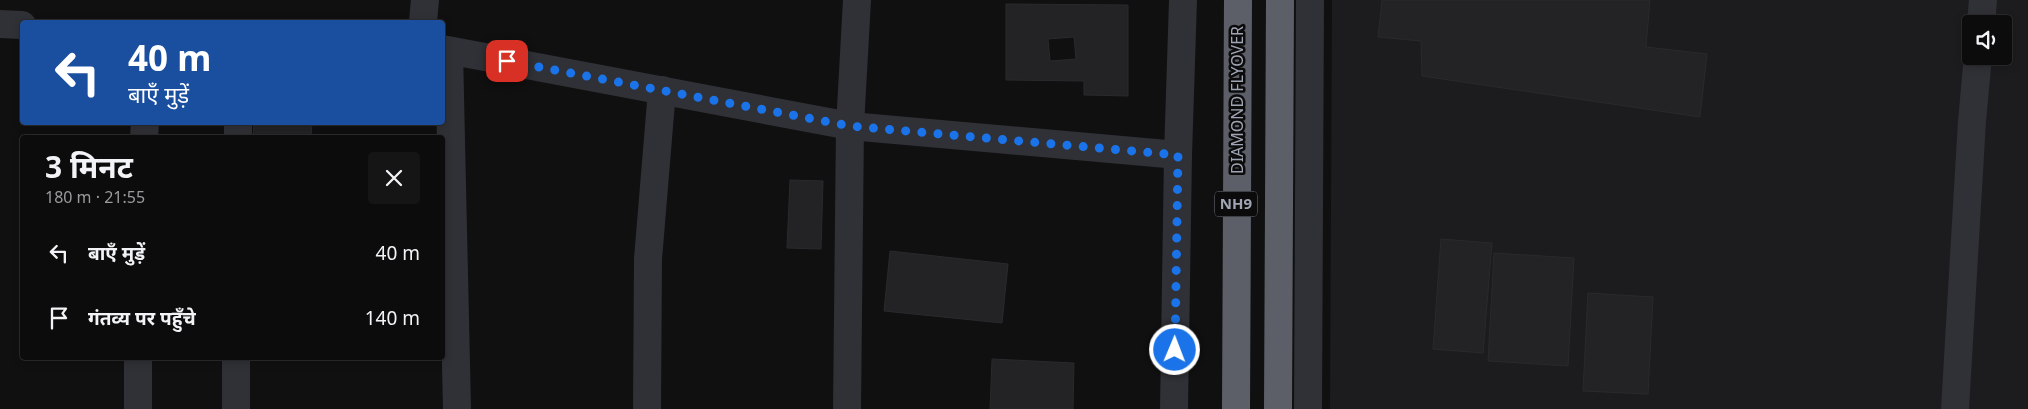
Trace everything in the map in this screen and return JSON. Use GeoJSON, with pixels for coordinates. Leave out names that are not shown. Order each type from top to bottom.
{"type":"FeatureCollection","features":[{"type":"Feature","properties":{"kind":"highway","name":"DIAMOND FLYOVER"},"geometry":{"type":"LineString","coordinates":[[1236,409],[1238,0]]}},
{"type":"Feature","properties":{"kind":"highway","name":"NH9"},"geometry":{"type":"LineString","coordinates":[[1278,409],[1280,0]]}},
{"type":"Feature","properties":{"kind":"street"},"geometry":{"type":"LineString","coordinates":[[424,20],[425,0]]}},
{"type":"Feature","properties":{"kind":"street"},"geometry":{"type":"LineString","coordinates":[[847,409],[850,126],[857,0]]}},
{"type":"Feature","properties":{"kind":"street"},"geometry":{"type":"LineString","coordinates":[[1174,409],[1178,155],[1183,0]]}},
{"type":"Feature","properties":{"kind":"street"},"geometry":{"type":"LineString","coordinates":[[1308,409],[1310,0]]}},
{"type":"Feature","properties":{"kind":"street"},"geometry":{"type":"LineString","coordinates":[[1982,15],[1983,0]]}},
{"type":"Feature","properties":{"kind":"street"},"geometry":{"type":"LineString","coordinates":[[0,24],[20,26]]}},
{"type":"Feature","properties":{"kind":"street"},"geometry":{"type":"LineString","coordinates":[[457,409],[446,50],[850,126],[1178,155]]}},
{"type":"Feature","properties":{"kind":"street"},"geometry":{"type":"LineString","coordinates":[[1955,409],[1972,120],[1977,65]]}},
{"type":"Feature","properties":{"kind":"street"},"geometry":{"type":"LineString","coordinates":[[647,409],[648,260],[662,90]]}},
{"type":"Feature","properties":{"kind":"street"},"geometry":{"type":"LineString","coordinates":[[138,360],[138,409]]}},
{"type":"Feature","properties":{"kind":"street"},"geometry":{"type":"LineString","coordinates":[[236,360],[236,409]]}},
{"type":"Feature","properties":{"kind":"shaded area"},"geometry":{"type":"Polygon","coordinates":[[[1332,0],[2028,0],[2028,409],[1330,409],[1332,0]]]}},
{"type":"Feature","properties":{"kind":"building"},"geometry":{"type":"Polygon","coordinates":[[[1382,0],[1650,0],[1646,47],[1707,54],[1700,117],[1422,76],[1421,41],[1378,37],[1382,0]]]}},
{"type":"Feature","properties":{"kind":"building"},"geometry":{"type":"Polygon","coordinates":[[[1006,4],[1128,5],[1128,96],[1084,95],[1084,81],[1006,80],[1006,4]],[[1074,37],[1048,39],[1050,61],[1076,59],[1074,37]]]}},
{"type":"Feature","properties":{"kind":"building"},"geometry":{"type":"Polygon","coordinates":[[[254,125],[312,125],[311,135],[253,135],[254,125]]]}},
{"type":"Feature","properties":{"kind":"building"},"geometry":{"type":"Polygon","coordinates":[[[790,180],[823,181],[821,249],[787,248],[790,180]]]}},
{"type":"Feature","properties":{"kind":"building"},"geometry":{"type":"Polygon","coordinates":[[[1441,239],[1492,243],[1483,353],[1433,349],[1441,239]]]}},
{"type":"Feature","properties":{"kind":"building"},"geometry":{"type":"Polygon","coordinates":[[[890,251],[1008,264],[1002,323],[884,311],[890,251]]]}},
{"type":"Feature","properties":{"kind":"building"},"geometry":{"type":"Polygon","coordinates":[[[1494,253],[1574,258],[1568,366],[1488,361],[1494,253]]]}},
{"type":"Feature","properties":{"kind":"building"},"geometry":{"type":"Polygon","coordinates":[[[1588,293],[1653,297],[1648,394],[1583,391],[1588,293]]]}},
{"type":"Feature","properties":{"kind":"building"},"geometry":{"type":"Polygon","coordinates":[[[992,359],[1074,363],[1073,409],[990,409],[992,359]]]}},
{"type":"Feature","properties":{"kind":"route"},"geometry":{"type":"LineString","coordinates":[[507,61],[850,126],[1178,155],[1175,350]]}}]}
